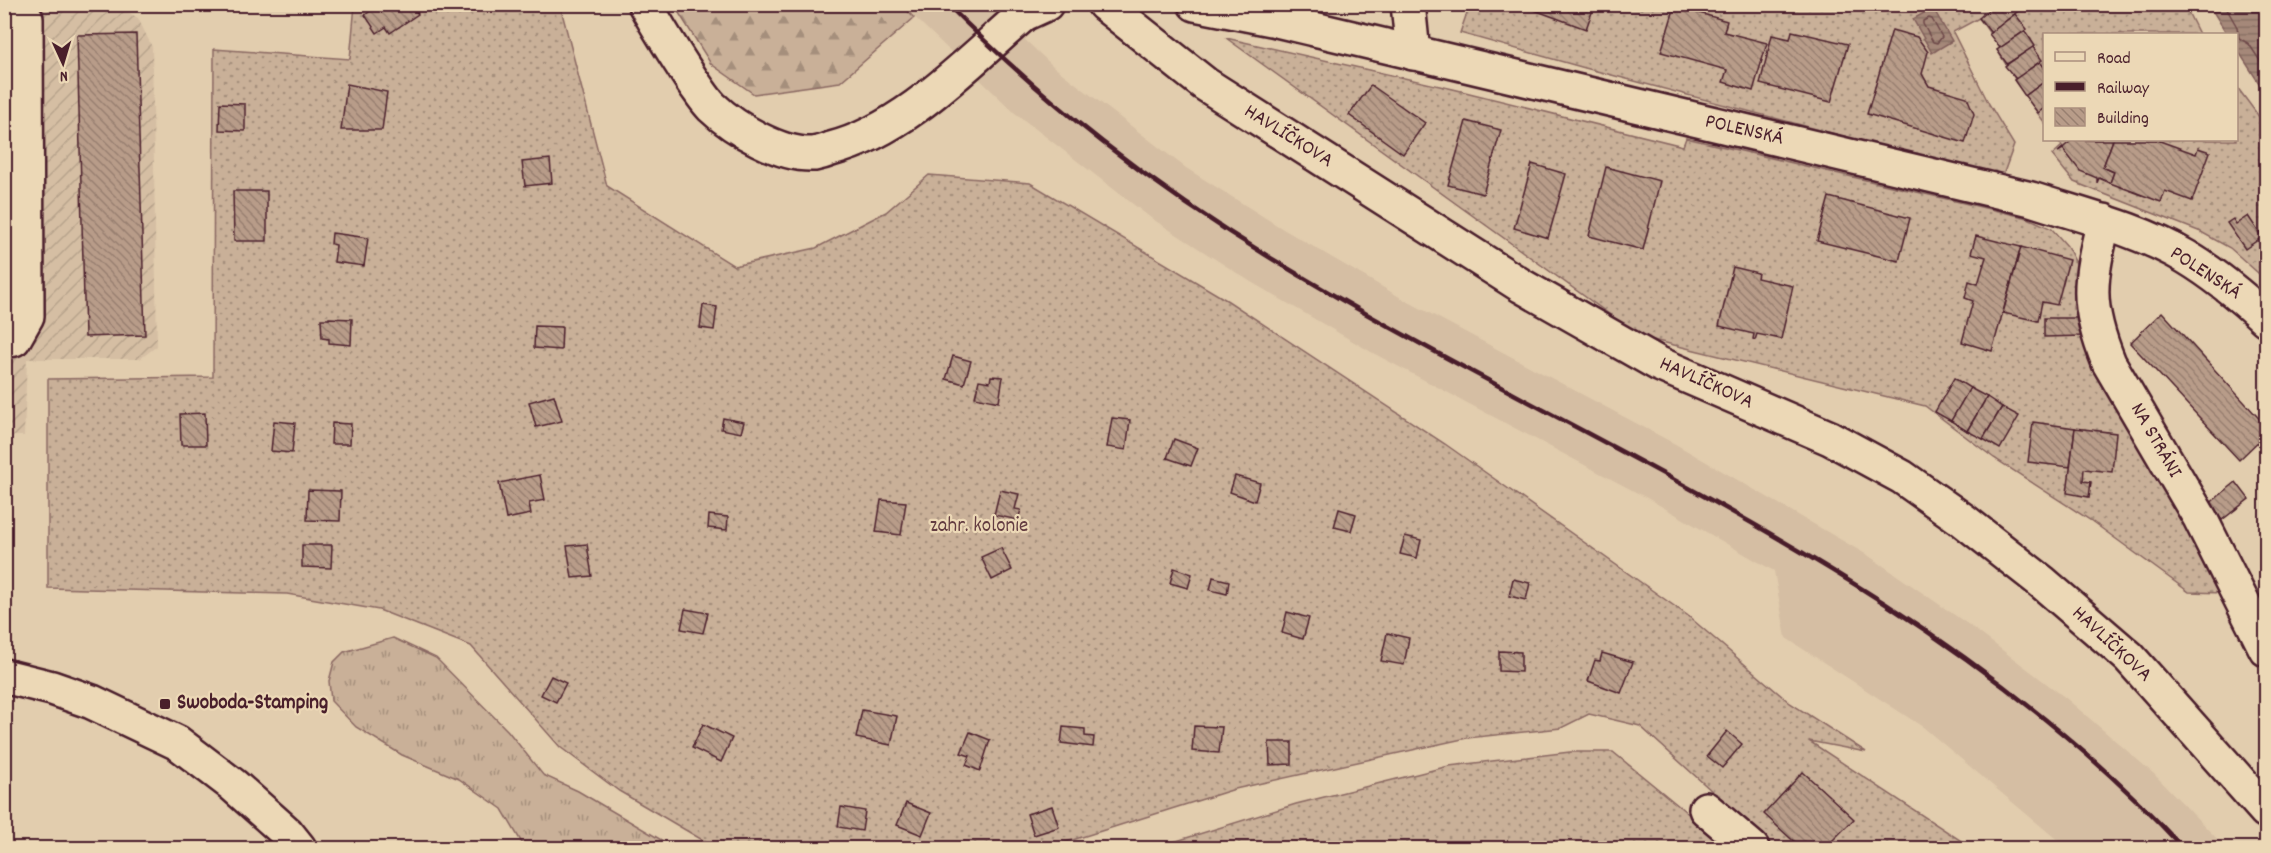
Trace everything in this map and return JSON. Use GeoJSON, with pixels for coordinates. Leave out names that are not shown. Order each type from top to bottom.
{"type":"FeatureCollection","features":[{"type":"Feature","properties":{"kind":"street"},"geometry":{"type":"LineString","coordinates":[[645,4],[670,47],[710,106],[735,126],[763,141],[787,150],[813,154],[846,145],[872,134],[910,111],[1024,14],[1046,4]]}},
{"type":"Feature","properties":{"kind":"street","name":"HAVLÍČKOVA"},"geometry":{"type":"LineString","coordinates":[[1104,4],[1205,84],[1522,286],[1659,364],[1830,438],[1902,477],[2042,582],[2129,657],[2266,811]]}},
{"type":"Feature","properties":{"kind":"street","name":"POLENSKÁ"},"geometry":{"type":"LineString","coordinates":[[1195,4],[1272,19],[2020,196],[2104,221],[2185,256],[2227,284],[2266,319]]}},
{"type":"Feature","properties":{"kind":"street"},"geometry":{"type":"LineString","coordinates":[[1408,4],[1413,52]]}},
{"type":"Feature","properties":{"kind":"street"},"geometry":{"type":"LineString","coordinates":[[4,341],[14,339],[27,316],[26,18]]}},
{"type":"Feature","properties":{"kind":"street","name":"NA STRÁNI"},"geometry":{"type":"LineString","coordinates":[[2104,221],[2092,267],[2091,286],[2092,307],[2098,335],[2109,363],[2200,518],[2266,649]]}},
{"type":"Feature","properties":{"kind":"street"},"geometry":{"type":"LineString","coordinates":[[4,676],[52,688],[92,702],[178,743],[233,785],[287,833],[299,849]]}},
{"type":"Feature","properties":{"kind":"street"},"geometry":{"type":"LineString","coordinates":[[1706,809],[1752,849]]}},
{"type":"Feature","properties":{"kind":"shaded area"},"geometry":{"type":"Polygon","coordinates":[[[5,5],[116,5],[138,18],[152,47],[157,346],[140,359],[27,359],[24,436],[5,436],[5,5]]]}},
{"type":"Feature","properties":{"kind":"shaded area"},"geometry":{"type":"Polygon","coordinates":[[[902,5],[988,5],[1054,67],[1186,168],[1283,229],[1403,299],[1677,445],[1869,556],[1969,625],[2067,699],[2154,774],[2226,848],[2067,848],[1923,727],[1786,638],[1774,571],[1647,498],[1373,353],[1251,282],[1151,218],[1015,113],[902,5]]]}},
{"type":"Feature","properties":{"kind":"green space"},"geometry":{"type":"Polygon","coordinates":[[[1470,4],[2184,4],[2198,33],[2043,33],[2043,121],[2014,80],[1997,50],[2000,48],[1979,18],[1953,32],[1989,104],[2014,145],[2002,178],[1460,33],[1470,4]]]}},
{"type":"Feature","properties":{"kind":"green space","name":"zahr. kolonie"},"geometry":{"type":"Polygon","coordinates":[[[355,5],[560,5],[607,186],[734,266],[816,248],[886,212],[929,175],[1030,183],[1228,301],[1445,444],[1687,615],[1790,703],[1866,752],[1809,741],[1972,848],[1772,848],[1640,726],[1589,714],[1561,728],[1467,738],[1235,789],[1047,848],[716,848],[619,791],[560,747],[471,646],[379,610],[287,594],[48,588],[48,379],[213,377],[214,49],[350,59],[355,5]]]}},
{"type":"Feature","properties":{"kind":"green space"},"geometry":{"type":"Polygon","coordinates":[[[674,5],[902,5],[914,18],[840,82],[754,94],[711,64],[674,5]]]}},
{"type":"Feature","properties":{"kind":"green space"},"geometry":{"type":"Polygon","coordinates":[[[1226,38],[1453,89],[1683,146],[1686,138],[2028,218],[2052,229],[2067,246],[2079,269],[2073,307],[2182,507],[2223,593],[2189,592],[2090,520],[1994,458],[1925,406],[1641,337],[1226,38]]]}},
{"type":"Feature","properties":{"kind":"green space"},"geometry":{"type":"Polygon","coordinates":[[[2238,88],[2266,126],[2266,280],[2230,248],[2201,232],[2074,182],[2052,155],[2062,146],[2059,141],[2238,141],[2238,88]]]}},
{"type":"Feature","properties":{"kind":"green space"},"geometry":{"type":"Polygon","coordinates":[[[393,638],[436,658],[508,731],[543,775],[578,791],[675,848],[566,848],[522,843],[502,809],[459,779],[402,755],[356,727],[331,701],[329,681],[334,662],[344,652],[393,638]]]}},
{"type":"Feature","properties":{"kind":"green space"},"geometry":{"type":"Polygon","coordinates":[[[1570,752],[1613,752],[1730,848],[1154,848],[1296,804],[1449,766],[1570,752]]]}},
{"type":"Feature","properties":{"kind":"water"},"geometry":{"type":"Polygon","coordinates":[[[2209,5],[2266,5],[2266,94],[2238,51],[2238,33],[2226,33],[2209,5]]]}},
{"type":"Feature","properties":{"kind":"water"},"geometry":{"type":"Polygon","coordinates":[[[1933,8],[1952,41],[1932,53],[1913,19],[1933,8]]]}},
{"type":"Feature","properties":{"kind":"building"},"geometry":{"type":"Polygon","coordinates":[[[380,4],[412,4],[418,14],[390,33],[386,27],[377,33],[365,15],[380,4]]]}},
{"type":"Feature","properties":{"kind":"building"},"geometry":{"type":"Polygon","coordinates":[[[1518,4],[1595,4],[1586,29],[1518,4]]]}},
{"type":"Feature","properties":{"kind":"building"},"geometry":{"type":"Polygon","coordinates":[[[1995,4],[2013,4],[2018,11],[1991,33],[1979,18],[1995,4]]]}},
{"type":"Feature","properties":{"kind":"building"},"geometry":{"type":"Polygon","coordinates":[[[1675,6],[1727,21],[1724,32],[1767,43],[1753,91],[1723,82],[1727,70],[1661,52],[1675,6]]]}},
{"type":"Feature","properties":{"kind":"building"},"geometry":{"type":"Polygon","coordinates":[[[2015,14],[2027,29],[2000,48],[1989,34],[2015,14]]]}},
{"type":"Feature","properties":{"kind":"building"},"geometry":{"type":"Polygon","coordinates":[[[1892,30],[1917,37],[1928,52],[1922,74],[1929,86],[1967,97],[1974,114],[1965,143],[1867,114],[1892,30]]]}},
{"type":"Feature","properties":{"kind":"building"},"geometry":{"type":"Polygon","coordinates":[[[1792,31],[1848,44],[1831,102],[1760,84],[1772,35],[1790,39],[1792,31]]]}},
{"type":"Feature","properties":{"kind":"building"},"geometry":{"type":"Polygon","coordinates":[[[2025,31],[2035,46],[2007,64],[1997,50],[2025,31]]]}},
{"type":"Feature","properties":{"kind":"building"},"geometry":{"type":"Polygon","coordinates":[[[136,34],[145,335],[85,337],[77,35],[136,34]]]}},
{"type":"Feature","properties":{"kind":"building"},"geometry":{"type":"Polygon","coordinates":[[[2033,47],[2042,60],[2016,79],[2005,66],[2033,47]]]}},
{"type":"Feature","properties":{"kind":"building"},"geometry":{"type":"Polygon","coordinates":[[[2040,62],[2043,66],[2043,83],[2025,96],[2014,80],[2040,62]]]}},
{"type":"Feature","properties":{"kind":"building"},"geometry":{"type":"Polygon","coordinates":[[[2043,83],[2043,109],[2038,113],[2025,96],[2043,83]]]}},
{"type":"Feature","properties":{"kind":"building"},"geometry":{"type":"Polygon","coordinates":[[[347,84],[387,92],[382,130],[341,130],[347,84]]]}},
{"type":"Feature","properties":{"kind":"building"},"geometry":{"type":"Polygon","coordinates":[[[1371,85],[1425,123],[1403,154],[1349,115],[1371,85]]]}},
{"type":"Feature","properties":{"kind":"building"},"geometry":{"type":"Polygon","coordinates":[[[220,103],[245,104],[245,131],[219,130],[220,103]]]}},
{"type":"Feature","properties":{"kind":"building"},"geometry":{"type":"Polygon","coordinates":[[[1466,121],[1501,130],[1483,194],[1448,185],[1466,121]]]}},
{"type":"Feature","properties":{"kind":"building"},"geometry":{"type":"Polygon","coordinates":[[[2071,141],[2113,141],[2103,167],[2114,172],[2110,183],[2099,178],[2097,183],[2097,178],[2080,171],[2063,149],[2058,152],[2071,141]]]}},
{"type":"Feature","properties":{"kind":"building"},"geometry":{"type":"Polygon","coordinates":[[[2113,141],[2160,141],[2196,154],[2198,148],[2210,152],[2192,201],[2165,191],[2161,202],[2110,183],[2114,172],[2103,167],[2113,141]]]}},
{"type":"Feature","properties":{"kind":"building"},"geometry":{"type":"Polygon","coordinates":[[[550,159],[552,183],[525,186],[522,162],[550,159]]]}},
{"type":"Feature","properties":{"kind":"building"},"geometry":{"type":"Polygon","coordinates":[[[1532,164],[1566,174],[1548,238],[1514,228],[1532,164]]]}},
{"type":"Feature","properties":{"kind":"building"},"geometry":{"type":"Polygon","coordinates":[[[1606,167],[1660,181],[1643,250],[1589,236],[1606,167]]]}},
{"type":"Feature","properties":{"kind":"building"},"geometry":{"type":"Polygon","coordinates":[[[233,191],[267,191],[267,241],[234,241],[233,191]]]}},
{"type":"Feature","properties":{"kind":"building"},"geometry":{"type":"Polygon","coordinates":[[[1829,197],[1910,218],[1899,261],[1817,241],[1829,197]]]}},
{"type":"Feature","properties":{"kind":"building"},"geometry":{"type":"Polygon","coordinates":[[[2248,216],[2262,237],[2245,249],[2227,223],[2233,219],[2236,224],[2248,216]]]}},
{"type":"Feature","properties":{"kind":"building"},"geometry":{"type":"Polygon","coordinates":[[[332,233],[368,238],[364,266],[334,262],[336,245],[331,244],[332,233]]]}},
{"type":"Feature","properties":{"kind":"building"},"geometry":{"type":"Polygon","coordinates":[[[1976,236],[2021,247],[1992,351],[1962,342],[1973,301],[1965,298],[1969,281],[1978,284],[1986,257],[1971,253],[1976,236]]]}},
{"type":"Feature","properties":{"kind":"building"},"geometry":{"type":"Polygon","coordinates":[[[2021,247],[2069,260],[2057,305],[2042,302],[2038,321],[2003,313],[2021,247]]]}},
{"type":"Feature","properties":{"kind":"building"},"geometry":{"type":"Polygon","coordinates":[[[1733,267],[1758,273],[1757,278],[1793,286],[1781,339],[1757,334],[1755,340],[1753,339],[1754,334],[1719,326],[1733,267]]]}},
{"type":"Feature","properties":{"kind":"building"},"geometry":{"type":"Polygon","coordinates":[[[703,305],[717,307],[714,330],[700,328],[703,305]]]}},
{"type":"Feature","properties":{"kind":"building"},"geometry":{"type":"Polygon","coordinates":[[[2162,312],[2266,426],[2266,434],[2239,460],[2130,343],[2162,312]]]}},
{"type":"Feature","properties":{"kind":"building"},"geometry":{"type":"Polygon","coordinates":[[[2044,318],[2079,318],[2084,336],[2044,337],[2044,318]]]}},
{"type":"Feature","properties":{"kind":"building"},"geometry":{"type":"Polygon","coordinates":[[[321,319],[352,319],[351,345],[329,343],[329,339],[322,338],[321,319]]]}},
{"type":"Feature","properties":{"kind":"building"},"geometry":{"type":"Polygon","coordinates":[[[535,326],[562,327],[561,350],[534,348],[535,326]]]}},
{"type":"Feature","properties":{"kind":"building"},"geometry":{"type":"Polygon","coordinates":[[[953,356],[971,361],[964,384],[946,379],[953,356]]]}},
{"type":"Feature","properties":{"kind":"building"},"geometry":{"type":"Polygon","coordinates":[[[991,376],[1003,377],[999,402],[975,397],[979,380],[990,382],[991,376]]]}},
{"type":"Feature","properties":{"kind":"building"},"geometry":{"type":"Polygon","coordinates":[[[1954,378],[1970,388],[1951,421],[1935,412],[1954,378]]]}},
{"type":"Feature","properties":{"kind":"building"},"geometry":{"type":"Polygon","coordinates":[[[1970,388],[1987,397],[1967,431],[1951,421],[1970,388]]]}},
{"type":"Feature","properties":{"kind":"building"},"geometry":{"type":"Polygon","coordinates":[[[554,395],[562,421],[536,427],[529,402],[554,395]]]}},
{"type":"Feature","properties":{"kind":"building"},"geometry":{"type":"Polygon","coordinates":[[[1987,397],[2002,407],[1983,439],[1967,431],[1987,397]]]}},
{"type":"Feature","properties":{"kind":"building"},"geometry":{"type":"Polygon","coordinates":[[[2002,407],[2019,416],[2000,449],[1983,439],[2002,407]]]}},
{"type":"Feature","properties":{"kind":"building"},"geometry":{"type":"Polygon","coordinates":[[[205,413],[206,445],[181,445],[180,414],[205,413]]]}},
{"type":"Feature","properties":{"kind":"building"},"geometry":{"type":"Polygon","coordinates":[[[723,418],[744,422],[741,433],[721,429],[723,418]]]}},
{"type":"Feature","properties":{"kind":"building"},"geometry":{"type":"Polygon","coordinates":[[[1112,418],[1130,420],[1126,450],[1107,447],[1112,418]]]}},
{"type":"Feature","properties":{"kind":"building"},"geometry":{"type":"Polygon","coordinates":[[[274,421],[295,423],[292,453],[271,451],[274,421]]]}},
{"type":"Feature","properties":{"kind":"building"},"geometry":{"type":"Polygon","coordinates":[[[2033,422],[2075,428],[2070,467],[2028,462],[2033,422]]]}},
{"type":"Feature","properties":{"kind":"building"},"geometry":{"type":"Polygon","coordinates":[[[332,423],[351,424],[350,444],[331,444],[332,423]]]}},
{"type":"Feature","properties":{"kind":"building"},"geometry":{"type":"Polygon","coordinates":[[[2075,428],[2116,433],[2112,472],[2084,469],[2083,481],[2091,482],[2089,497],[2067,493],[2075,428]]]}},
{"type":"Feature","properties":{"kind":"building"},"geometry":{"type":"Polygon","coordinates":[[[1174,439],[1198,448],[1191,466],[1167,458],[1174,439]]]}},
{"type":"Feature","properties":{"kind":"building"},"geometry":{"type":"Polygon","coordinates":[[[540,475],[545,500],[529,503],[531,514],[506,519],[499,483],[540,475]]]}},
{"type":"Feature","properties":{"kind":"building"},"geometry":{"type":"Polygon","coordinates":[[[1235,476],[1260,483],[1255,501],[1230,492],[1235,476]]]}},
{"type":"Feature","properties":{"kind":"building"},"geometry":{"type":"Polygon","coordinates":[[[2236,482],[2249,499],[2222,520],[2209,504],[2236,482]]]}},
{"type":"Feature","properties":{"kind":"building"},"geometry":{"type":"Polygon","coordinates":[[[308,490],[341,491],[340,521],[307,520],[308,490]]]}},
{"type":"Feature","properties":{"kind":"building"},"geometry":{"type":"Polygon","coordinates":[[[1000,490],[1019,494],[1015,509],[1021,510],[1018,520],[994,515],[1000,490]]]}},
{"type":"Feature","properties":{"kind":"building"},"geometry":{"type":"Polygon","coordinates":[[[881,500],[906,502],[901,535],[876,532],[881,500]]]}},
{"type":"Feature","properties":{"kind":"building"},"geometry":{"type":"Polygon","coordinates":[[[1339,509],[1356,514],[1351,531],[1334,527],[1339,509]]]}},
{"type":"Feature","properties":{"kind":"building"},"geometry":{"type":"Polygon","coordinates":[[[709,515],[728,517],[727,530],[708,528],[709,515]]]}},
{"type":"Feature","properties":{"kind":"building"},"geometry":{"type":"Polygon","coordinates":[[[1405,536],[1421,540],[1417,558],[1400,554],[1405,536]]]}},
{"type":"Feature","properties":{"kind":"building"},"geometry":{"type":"Polygon","coordinates":[[[587,544],[592,576],[572,578],[567,546],[587,544]]]}},
{"type":"Feature","properties":{"kind":"building"},"geometry":{"type":"Polygon","coordinates":[[[302,545],[332,545],[331,568],[302,567],[302,545]]]}},
{"type":"Feature","properties":{"kind":"building"},"geometry":{"type":"Polygon","coordinates":[[[1001,548],[1012,570],[992,580],[981,557],[1001,548]]]}},
{"type":"Feature","properties":{"kind":"building"},"geometry":{"type":"Polygon","coordinates":[[[1174,568],[1192,574],[1188,588],[1170,583],[1174,568]]]}},
{"type":"Feature","properties":{"kind":"building"},"geometry":{"type":"Polygon","coordinates":[[[1213,577],[1229,581],[1227,594],[1210,590],[1213,577]]]}},
{"type":"Feature","properties":{"kind":"building"},"geometry":{"type":"Polygon","coordinates":[[[1513,579],[1530,583],[1526,600],[1509,596],[1513,579]]]}},
{"type":"Feature","properties":{"kind":"building"},"geometry":{"type":"Polygon","coordinates":[[[685,609],[708,613],[703,633],[681,629],[685,609]]]}},
{"type":"Feature","properties":{"kind":"building"},"geometry":{"type":"Polygon","coordinates":[[[1287,612],[1309,618],[1303,639],[1282,633],[1287,612]]]}},
{"type":"Feature","properties":{"kind":"building"},"geometry":{"type":"Polygon","coordinates":[[[1387,633],[1409,638],[1404,665],[1381,661],[1387,633]]]}},
{"type":"Feature","properties":{"kind":"building"},"geometry":{"type":"Polygon","coordinates":[[[1499,651],[1521,652],[1521,672],[1499,671],[1499,651]]]}},
{"type":"Feature","properties":{"kind":"building"},"geometry":{"type":"Polygon","coordinates":[[[1602,653],[1633,662],[1621,693],[1588,681],[1595,660],[1600,661],[1602,653]]]}},
{"type":"Feature","properties":{"kind":"building"},"geometry":{"type":"Polygon","coordinates":[[[551,676],[566,683],[556,702],[541,695],[551,676]]]}},
{"type":"Feature","properties":{"kind":"building"},"geometry":{"type":"Polygon","coordinates":[[[862,710],[897,716],[891,745],[856,738],[862,710]]]}},
{"type":"Feature","properties":{"kind":"building"},"geometry":{"type":"Polygon","coordinates":[[[703,724],[732,738],[721,762],[692,748],[703,724]]]}},
{"type":"Feature","properties":{"kind":"building"},"geometry":{"type":"Polygon","coordinates":[[[1194,726],[1222,727],[1219,753],[1192,751],[1194,726]]]}},
{"type":"Feature","properties":{"kind":"building"},"geometry":{"type":"Polygon","coordinates":[[[1063,727],[1085,729],[1085,736],[1094,737],[1093,747],[1061,743],[1063,727]]]}},
{"type":"Feature","properties":{"kind":"building"},"geometry":{"type":"Polygon","coordinates":[[[1727,731],[1742,744],[1722,768],[1707,756],[1727,731]]]}},
{"type":"Feature","properties":{"kind":"building"},"geometry":{"type":"Polygon","coordinates":[[[970,732],[990,740],[980,771],[966,765],[970,756],[961,753],[970,732]]]}},
{"type":"Feature","properties":{"kind":"building"},"geometry":{"type":"Polygon","coordinates":[[[1269,742],[1292,742],[1292,764],[1270,765],[1269,742]]]}},
{"type":"Feature","properties":{"kind":"building"},"geometry":{"type":"Polygon","coordinates":[[[1803,772],[1854,819],[1825,848],[1801,848],[1764,814],[1803,772]]]}},
{"type":"Feature","properties":{"kind":"building"},"geometry":{"type":"Polygon","coordinates":[[[906,803],[931,813],[922,835],[897,825],[906,803]]]}},
{"type":"Feature","properties":{"kind":"building"},"geometry":{"type":"Polygon","coordinates":[[[1052,806],[1059,827],[1034,835],[1027,814],[1052,806]]]}},
{"type":"Feature","properties":{"kind":"building"},"geometry":{"type":"Polygon","coordinates":[[[841,807],[865,811],[862,831],[838,827],[841,807]]]}},
{"type":"Feature","properties":{"kind":"railway"},"geometry":{"type":"LineString","coordinates":[[947,4],[1063,110],[1144,173],[1229,232],[1392,328],[1750,522],[1866,592],[1978,667],[2084,752],[2183,848]]}},
{"type":"Feature","properties":{"kind":"place","name":"Swoboda-Stamping"},"geometry":{"type":"Point","coordinates":[165,704]}}]}
